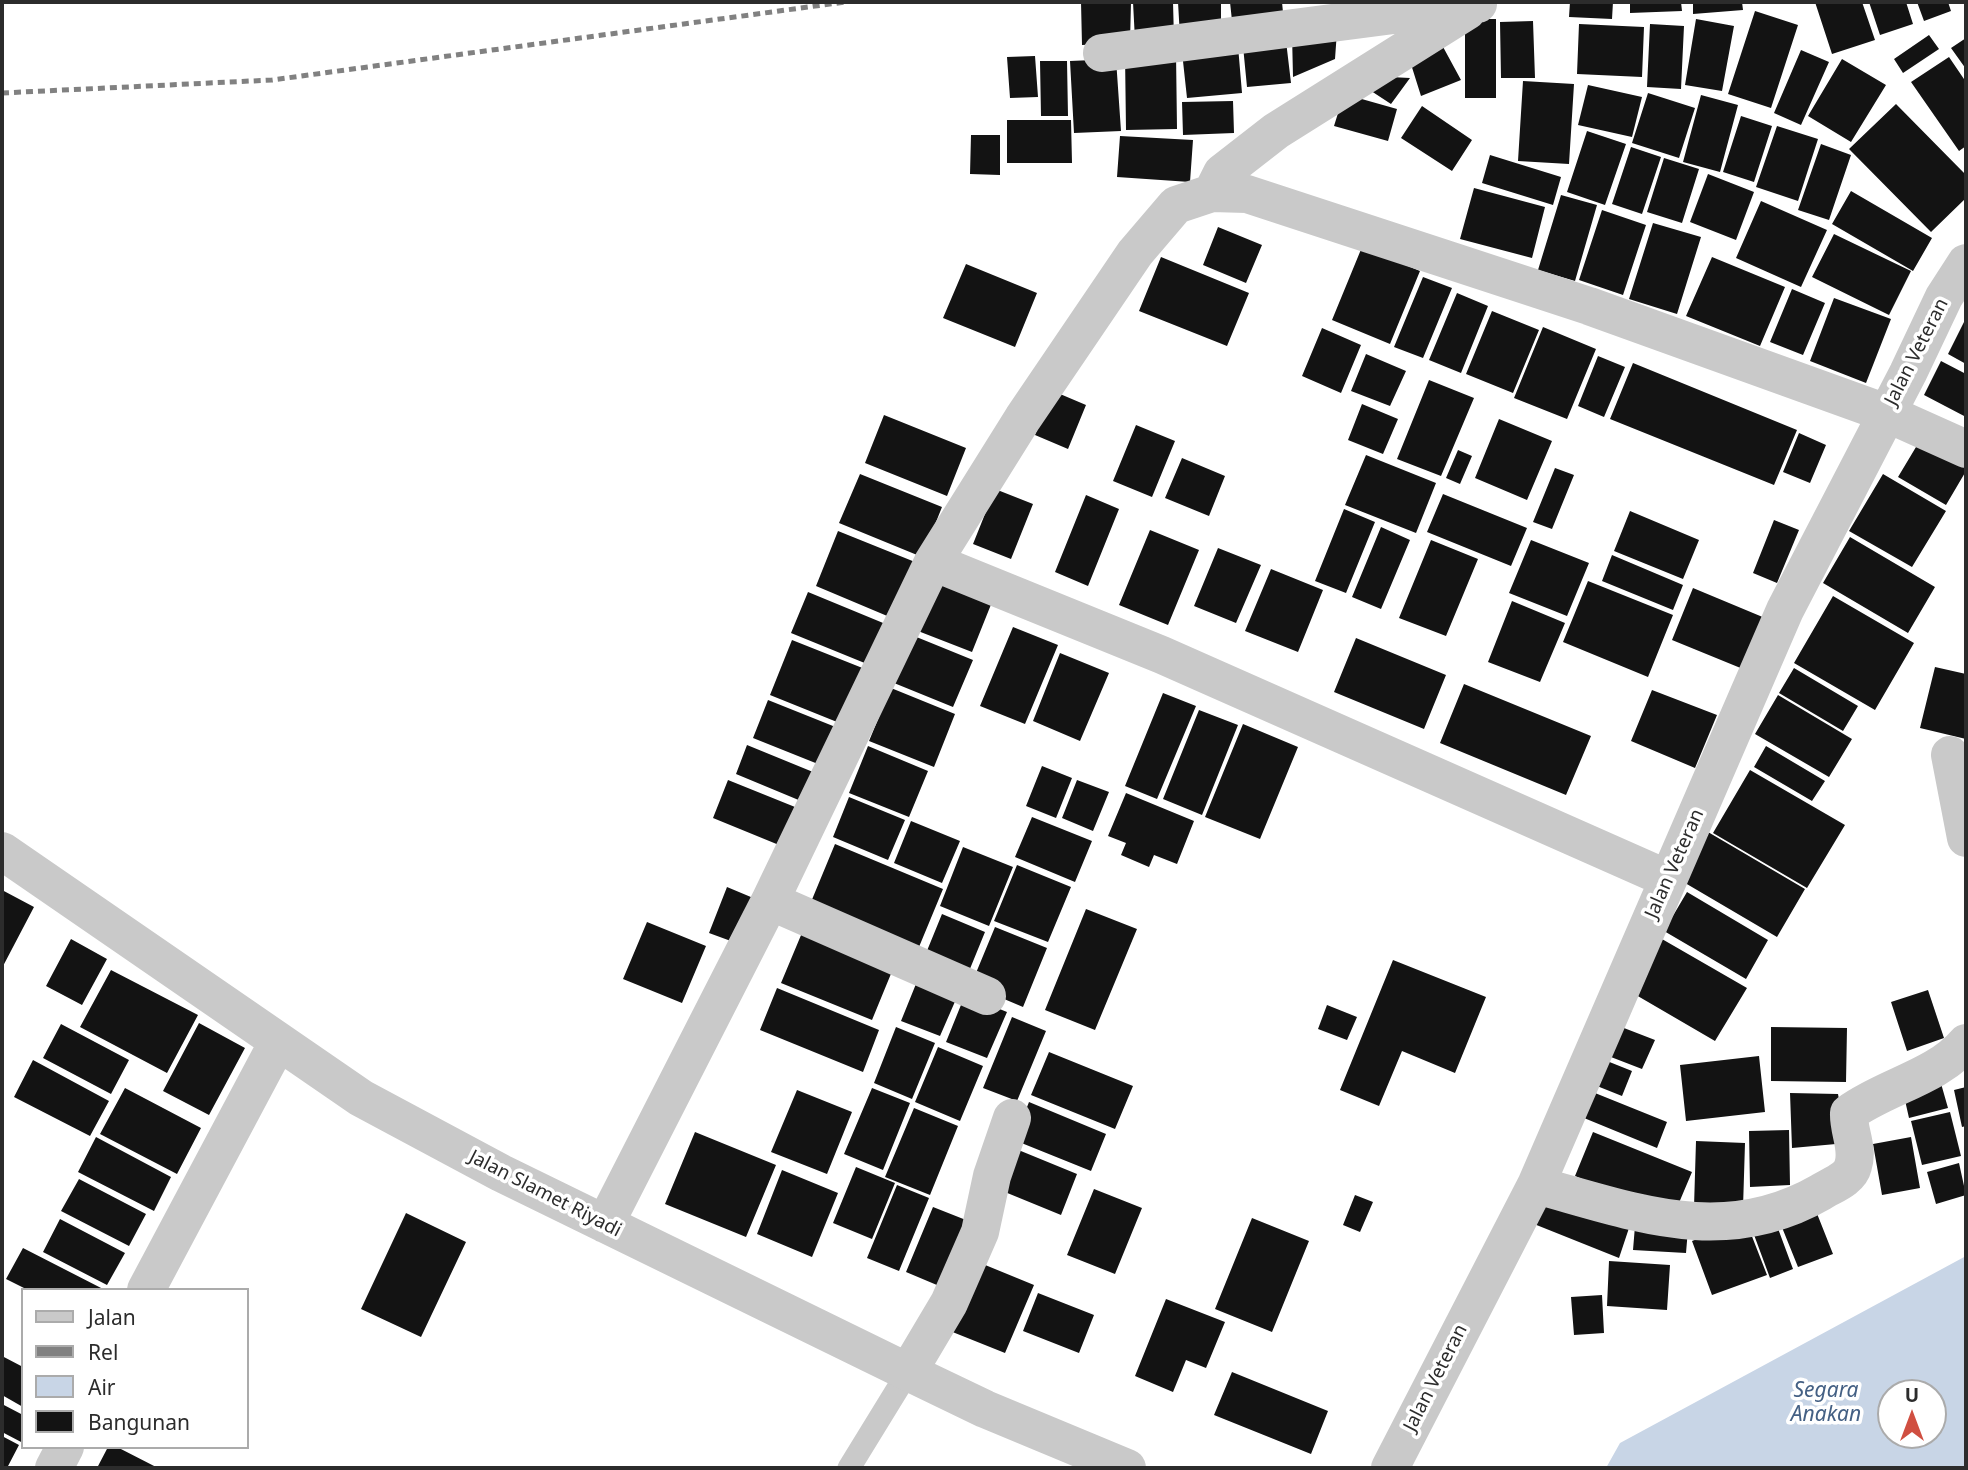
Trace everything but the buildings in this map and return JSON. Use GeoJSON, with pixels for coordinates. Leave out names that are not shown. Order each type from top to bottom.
{"type":"FeatureCollection","features":[{"type":"Feature","properties":{"kind":"street"},"geometry":{"type":"LineString","coordinates":[[1102,53],[1481,3]]}},
{"type":"Feature","properties":{"kind":"street"},"geometry":{"type":"LineString","coordinates":[[1212,193],[1222,173],[1276,131],[1481,3]]}},
{"type":"Feature","properties":{"kind":"street"},"geometry":{"type":"LineString","coordinates":[[605,1224],[770,901],[933,562],[1023,418],[1135,253],[1176,205],[1212,193],[1247,194],[1589,306],[1885,413],[1966,449]]}},
{"type":"Feature","properties":{"kind":"street","name":"Jalan Veteran"},"geometry":{"type":"LineString","coordinates":[[1390,1468],[1536,1185],[1785,610],[1908,373],[1944,297],[1966,263]]}},
{"type":"Feature","properties":{"kind":"street"},"geometry":{"type":"LineString","coordinates":[[933,562],[1162,654],[1668,879]]}},
{"type":"Feature","properties":{"kind":"street"},"geometry":{"type":"LineString","coordinates":[[1950,755],[1966,838]]}},
{"type":"Feature","properties":{"kind":"street","name":"Jalan Slamet Riyadi"},"geometry":{"type":"LineString","coordinates":[[4,858],[362,1098],[501,1173],[908,1372],[985,1409],[1126,1468]]}},
{"type":"Feature","properties":{"kind":"street"},"geometry":{"type":"LineString","coordinates":[[770,901],[987,996]]}},
{"type":"Feature","properties":{"kind":"street"},"geometry":{"type":"LineString","coordinates":[[147,1288],[278,1042]]}},
{"type":"Feature","properties":{"kind":"street"},"geometry":{"type":"LineString","coordinates":[[1536,1185],[1661,1219],[1706,1223],[1760,1217],[1811,1198],[1845,1178],[1853,1168],[1855,1152],[1849,1113],[1937,1067],[1955,1055],[1966,1043]]}},
{"type":"Feature","properties":{"kind":"street"},"geometry":{"type":"LineString","coordinates":[[908,1372],[948,1303],[980,1232],[992,1176],[1012,1118]]}},
{"type":"Feature","properties":{"kind":"street"},"geometry":{"type":"LineString","coordinates":[[54,1468],[64,1449]]}},
{"type":"Feature","properties":{"kind":"lane"},"geometry":{"type":"LineString","coordinates":[[849,1468],[908,1372]]}},
{"type":"Feature","properties":{"kind":"water","name":"Segara Anakan"},"geometry":{"type":"Polygon","coordinates":[[[1966,1256],[1966,1468],[1606,1468],[1620,1443],[1966,1256]]]}},
{"type":"Feature","properties":{"kind":"railway"},"geometry":{"type":"LineString","coordinates":[[2,93],[272,80],[845,2]]}}]}
